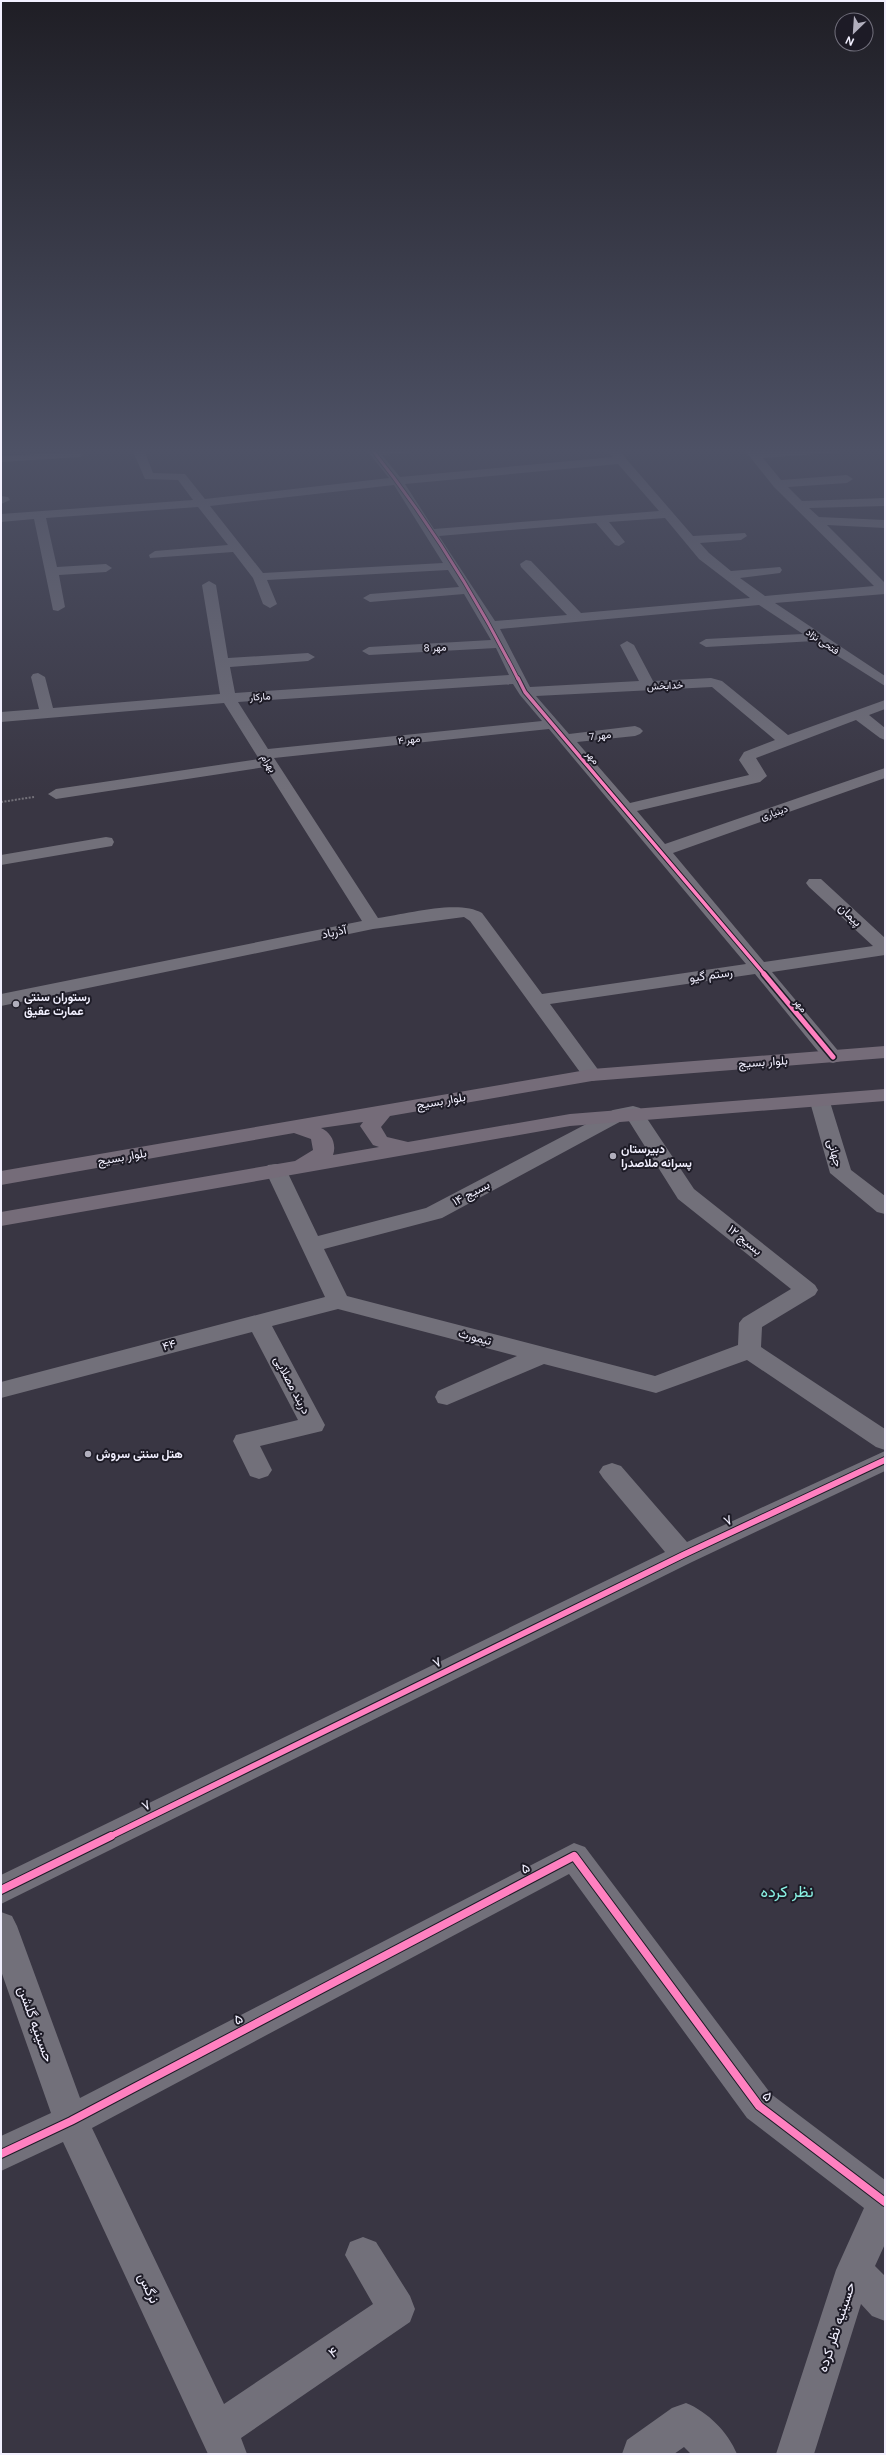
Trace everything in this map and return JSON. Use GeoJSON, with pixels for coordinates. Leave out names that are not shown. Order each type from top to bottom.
{"type":"FeatureCollection","features":[{"type":"Feature","properties":{"kind":"main road","name":"بلوار بسیج"},"geometry":{"type":"LineString","coordinates":[[1,1178],[592,1075],[885,1052]]}},
{"type":"Feature","properties":{"kind":"main road"},"geometry":{"type":"LineString","coordinates":[[1,1219],[471,1136],[627,1113],[820,1102],[885,1095]]}},
{"type":"Feature","properties":{"kind":"main road"},"geometry":{"type":"LineString","coordinates":[[384,1111],[370,1126],[380,1142],[406,1148]]}},
{"type":"Feature","properties":{"kind":"main road"},"geometry":{"type":"LineString","coordinates":[[294,1127],[321,1135],[324,1153],[300,1166]]}},
{"type":"Feature","properties":{"kind":"street"},"geometry":{"type":"LineString","coordinates":[[50,562],[58,607]]}},
{"type":"Feature","properties":{"kind":"street"},"geometry":{"type":"LineString","coordinates":[[247,562],[259,577],[270,604]]}},
{"type":"Feature","properties":{"kind":"street","name":"مهر"},"geometry":{"type":"LineString","coordinates":[[450,562],[492,626],[522,685],[553,724],[662,851],[833,1057]]}},
{"type":"Feature","properties":{"kind":"street","name":"فتحی نژاد"},"geometry":{"type":"LineString","coordinates":[[711,562],[761,600],[885,682]]}},
{"type":"Feature","properties":{"kind":"street"},"geometry":{"type":"LineString","coordinates":[[856,562],[885,589]]}},
{"type":"Feature","properties":{"kind":"street"},"geometry":{"type":"LineString","coordinates":[[526,564],[577,618]]}},
{"type":"Feature","properties":{"kind":"street"},"geometry":{"type":"LineString","coordinates":[[259,577],[453,566]]}},
{"type":"Feature","properties":{"kind":"street"},"geometry":{"type":"LineString","coordinates":[[52,571],[106,568]]}},
{"type":"Feature","properties":{"kind":"street"},"geometry":{"type":"LineString","coordinates":[[728,575],[775,570]]}},
{"type":"Feature","properties":{"kind":"street","name":"بهرام"},"geometry":{"type":"LineString","coordinates":[[209,584],[228,698],[373,924]]}},
{"type":"Feature","properties":{"kind":"street"},"geometry":{"type":"LineString","coordinates":[[492,626],[885,589]]}},
{"type":"Feature","properties":{"kind":"street"},"geometry":{"type":"LineString","coordinates":[[370,598],[469,590]]}},
{"type":"Feature","properties":{"kind":"street"},"geometry":{"type":"LineString","coordinates":[[706,643],[818,637]]}},
{"type":"Feature","properties":{"kind":"street","name":"مهر 8"},"geometry":{"type":"LineString","coordinates":[[369,651],[501,644]]}},
{"type":"Feature","properties":{"kind":"street"},"geometry":{"type":"LineString","coordinates":[[627,645],[649,686]]}},
{"type":"Feature","properties":{"kind":"street"},"geometry":{"type":"LineString","coordinates":[[222,663],[308,657]]}},
{"type":"Feature","properties":{"kind":"street"},"geometry":{"type":"LineString","coordinates":[[38,677],[47,713]]}},
{"type":"Feature","properties":{"kind":"street","name":"خدابخش"},"geometry":{"type":"LineString","coordinates":[[522,685],[649,686],[717,684],[785,740]]}},
{"type":"Feature","properties":{"kind":"street","name":"مارکار"},"geometry":{"type":"LineString","coordinates":[[1,716],[228,698],[522,685]]}},
{"type":"Feature","properties":{"kind":"street"},"geometry":{"type":"LineString","coordinates":[[626,809],[754,779],[759,776],[747,757],[785,740],[885,704]]}},
{"type":"Feature","properties":{"kind":"street"},"geometry":{"type":"LineString","coordinates":[[858,714],[885,735]]}},
{"type":"Feature","properties":{"kind":"street","name":"مهر ۴"},"geometry":{"type":"LineString","coordinates":[[56,794],[267,758],[553,724]]}},
{"type":"Feature","properties":{"kind":"street","name":"مهر 7"},"geometry":{"type":"LineString","coordinates":[[566,739],[635,731]]}},
{"type":"Feature","properties":{"kind":"street","name":"دینیاری"},"geometry":{"type":"LineString","coordinates":[[662,851],[885,773]]}},
{"type":"Feature","properties":{"kind":"street"},"geometry":{"type":"LineString","coordinates":[[1,860],[106,842]]}},
{"type":"Feature","properties":{"kind":"street","name":"پیمان"},"geometry":{"type":"LineString","coordinates":[[815,883],[885,949]]}},
{"type":"Feature","properties":{"kind":"street","name":"آذرباد"},"geometry":{"type":"LineString","coordinates":[[1,1000],[373,924],[456,912],[468,912],[476,917],[592,1075]]}},
{"type":"Feature","properties":{"kind":"street","name":"رستم گیو"},"geometry":{"type":"LineString","coordinates":[[538,1000],[885,949]]}},
{"type":"Feature","properties":{"kind":"street","name":"جهانی"},"geometry":{"type":"LineString","coordinates":[[820,1102],[841,1173],[885,1207]]}},
{"type":"Feature","properties":{"kind":"street","name":"بسیج ۱۴"},"geometry":{"type":"LineString","coordinates":[[311,1246],[434,1213],[627,1113]]}},
{"type":"Feature","properties":{"kind":"street","name":"بسیج ۱۲"},"geometry":{"type":"LineString","coordinates":[[627,1113],[686,1194],[807,1290],[751,1324],[749,1350]]}},
{"type":"Feature","properties":{"kind":"street"},"geometry":{"type":"LineString","coordinates":[[276,1170],[338,1301]]}},
{"type":"Feature","properties":{"kind":"street","name":"تیمورث"},"geometry":{"type":"LineString","coordinates":[[338,1301],[656,1385],[749,1350]]}},
{"type":"Feature","properties":{"kind":"street","name":"۴۴"},"geometry":{"type":"LineString","coordinates":[[1,1390],[338,1301]]}},
{"type":"Feature","properties":{"kind":"street","name":"دربند مصلایی"},"geometry":{"type":"LineString","coordinates":[[258,1321],[312,1425],[245,1442],[259,1470]]}},
{"type":"Feature","properties":{"kind":"street"},"geometry":{"type":"LineString","coordinates":[[749,1350],[885,1441]]}},
{"type":"Feature","properties":{"kind":"street"},"geometry":{"type":"LineString","coordinates":[[447,1397],[542,1354]]}},
{"type":"Feature","properties":{"kind":"street","name":"۷"},"geometry":{"type":"LineString","coordinates":[[1,1890],[683,1555],[885,1460]]}},
{"type":"Feature","properties":{"kind":"street"},"geometry":{"type":"LineString","coordinates":[[612,1472],[683,1555]]}},
{"type":"Feature","properties":{"kind":"street","name":"۵"},"geometry":{"type":"LineString","coordinates":[[71,2121],[574,1856],[759,2106],[885,2203]]}},
{"type":"Feature","properties":{"kind":"street","name":"حسینیه گلشن"},"geometry":{"type":"LineString","coordinates":[[1,1926],[71,2121]]}},
{"type":"Feature","properties":{"kind":"street"},"geometry":{"type":"LineString","coordinates":[[1,2154],[71,2121]]}},
{"type":"Feature","properties":{"kind":"street","name":"نرگس"},"geometry":{"type":"LineString","coordinates":[[71,2121],[223,2442]]}},
{"type":"Feature","properties":{"kind":"street","name":"حسینیه نظر کرده"},"geometry":{"type":"LineString","coordinates":[[795,2454],[854,2270],[885,2203]]}},
{"type":"Feature","properties":{"kind":"street","name":"۴"},"geometry":{"type":"LineString","coordinates":[[223,2442],[397,2309],[363,2256]]}},
{"type":"Feature","properties":{"kind":"street"},"geometry":{"type":"LineString","coordinates":[[854,2270],[885,2303]]}},
{"type":"Feature","properties":{"kind":"street"},"geometry":{"type":"LineString","coordinates":[[641,2454],[686,2422],[718,2454]]}},
{"type":"Feature","properties":{"kind":"path"},"geometry":{"type":"LineString","coordinates":[[1,802],[56,794]]}},
{"type":"Feature","properties":{"kind":"cycle path"},"geometry":{"type":"LineString","coordinates":[[449,562],[491,626],[525,692],[662,851],[833,1057]]}},
{"type":"Feature","properties":{"kind":"cycle path"},"geometry":{"type":"LineString","coordinates":[[1,1890],[683,1555],[885,1460]]}},
{"type":"Feature","properties":{"kind":"cycle path"},"geometry":{"type":"LineString","coordinates":[[1,2154],[71,2121],[574,1856],[759,2106],[885,2202]]}},
{"type":"Feature","properties":{"kind":"place","name":"رستوران سنتی عمارت عقیق"},"geometry":{"type":"Point","coordinates":[16,1004]}},
{"type":"Feature","properties":{"kind":"place","name":"دبیرستان پسرانه ملاصدرا"},"geometry":{"type":"Point","coordinates":[613,1156]}},
{"type":"Feature","properties":{"kind":"place","name":"هتل سنتی سروش"},"geometry":{"type":"Point","coordinates":[88,1454]}},
{"type":"Feature","properties":{"kind":"district","name":"نظر کرده"},"geometry":{"type":"Point","coordinates":[787,1891]}}]}
